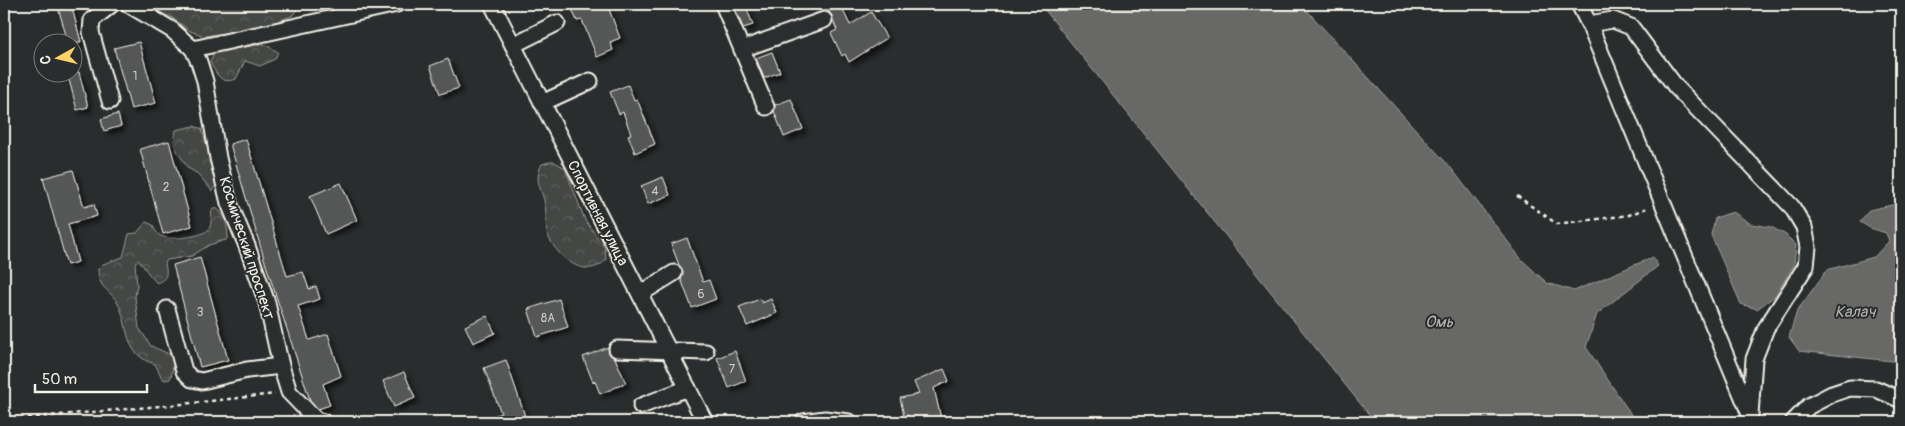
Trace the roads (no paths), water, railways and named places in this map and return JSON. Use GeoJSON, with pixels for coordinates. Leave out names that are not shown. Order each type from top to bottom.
{"type":"FeatureCollection","features":[{"type":"Feature","properties":{"kind":"street"},"geometry":{"type":"LineString","coordinates":[[110,101],[91,32],[92,20],[112,4]]}},
{"type":"Feature","properties":{"kind":"street","name":"Космический проспект"},"geometry":{"type":"LineString","coordinates":[[128,4],[172,30],[192,49],[199,62],[205,81],[218,158],[229,203],[247,246],[267,303],[281,366],[289,392],[316,420],[323,422]]}},
{"type":"Feature","properties":{"kind":"street"},"geometry":{"type":"LineString","coordinates":[[192,49],[397,4]]}},
{"type":"Feature","properties":{"kind":"street","name":"Спортивная улица"},"geometry":{"type":"LineString","coordinates":[[492,4],[705,422]]}},
{"type":"Feature","properties":{"kind":"street"},"geometry":{"type":"LineString","coordinates":[[723,4],[766,107]]}},
{"type":"Feature","properties":{"kind":"street"},"geometry":{"type":"LineString","coordinates":[[1579,4],[1589,24],[1752,418]]}},
{"type":"Feature","properties":{"kind":"street"},"geometry":{"type":"LineString","coordinates":[[742,49],[824,20]]}},
{"type":"Feature","properties":{"kind":"street"},"geometry":{"type":"LineString","coordinates":[[1589,24],[1612,20],[1631,27],[1676,87],[1792,208],[1804,227],[1808,247],[1806,266],[1766,328],[1754,359],[1752,418]]}},
{"type":"Feature","properties":{"kind":"street"},"geometry":{"type":"LineString","coordinates":[[513,45],[557,23]]}},
{"type":"Feature","properties":{"kind":"street"},"geometry":{"type":"LineString","coordinates":[[542,103],[590,81]]}},
{"type":"Feature","properties":{"kind":"street"},"geometry":{"type":"LineString","coordinates":[[640,294],[674,274]]}},
{"type":"Feature","properties":{"kind":"street"},"geometry":{"type":"LineString","coordinates":[[167,309],[184,371],[192,379],[202,381],[247,370],[281,366]]}},
{"type":"Feature","properties":{"kind":"street"},"geometry":{"type":"LineString","coordinates":[[618,349],[706,352]]}},
{"type":"Feature","properties":{"kind":"street"},"geometry":{"type":"LineString","coordinates":[[640,406],[688,388]]}},
{"type":"Feature","properties":{"kind":"street"},"geometry":{"type":"LineString","coordinates":[[1793,422],[1809,406],[1832,394],[1850,388],[1876,389],[1901,400]]}},
{"type":"Feature","properties":{"kind":"street"},"geometry":{"type":"LineString","coordinates":[[803,422],[825,419],[849,422]]}},
{"type":"Feature","properties":{"kind":"water","name":"Омь"},"geometry":{"type":"Polygon","coordinates":[[[1040,4],[1301,4],[1451,168],[1522,260],[1547,283],[1574,291],[1653,257],[1658,266],[1597,314],[1586,347],[1636,422],[1375,422],[1040,4]]]}},
{"type":"Feature","properties":{"kind":"water","name":"Калач"},"geometry":{"type":"Polygon","coordinates":[[[1901,203],[1901,362],[1799,351],[1789,337],[1797,311],[1827,270],[1874,257],[1889,241],[1886,233],[1870,228],[1860,222],[1869,210],[1901,203]]]}},
{"type":"Feature","properties":{"kind":"water"},"geometry":{"type":"Polygon","coordinates":[[[1733,212],[1751,224],[1771,227],[1786,235],[1796,245],[1794,265],[1775,296],[1757,309],[1741,304],[1711,235],[1715,218],[1733,212]]]}}]}
